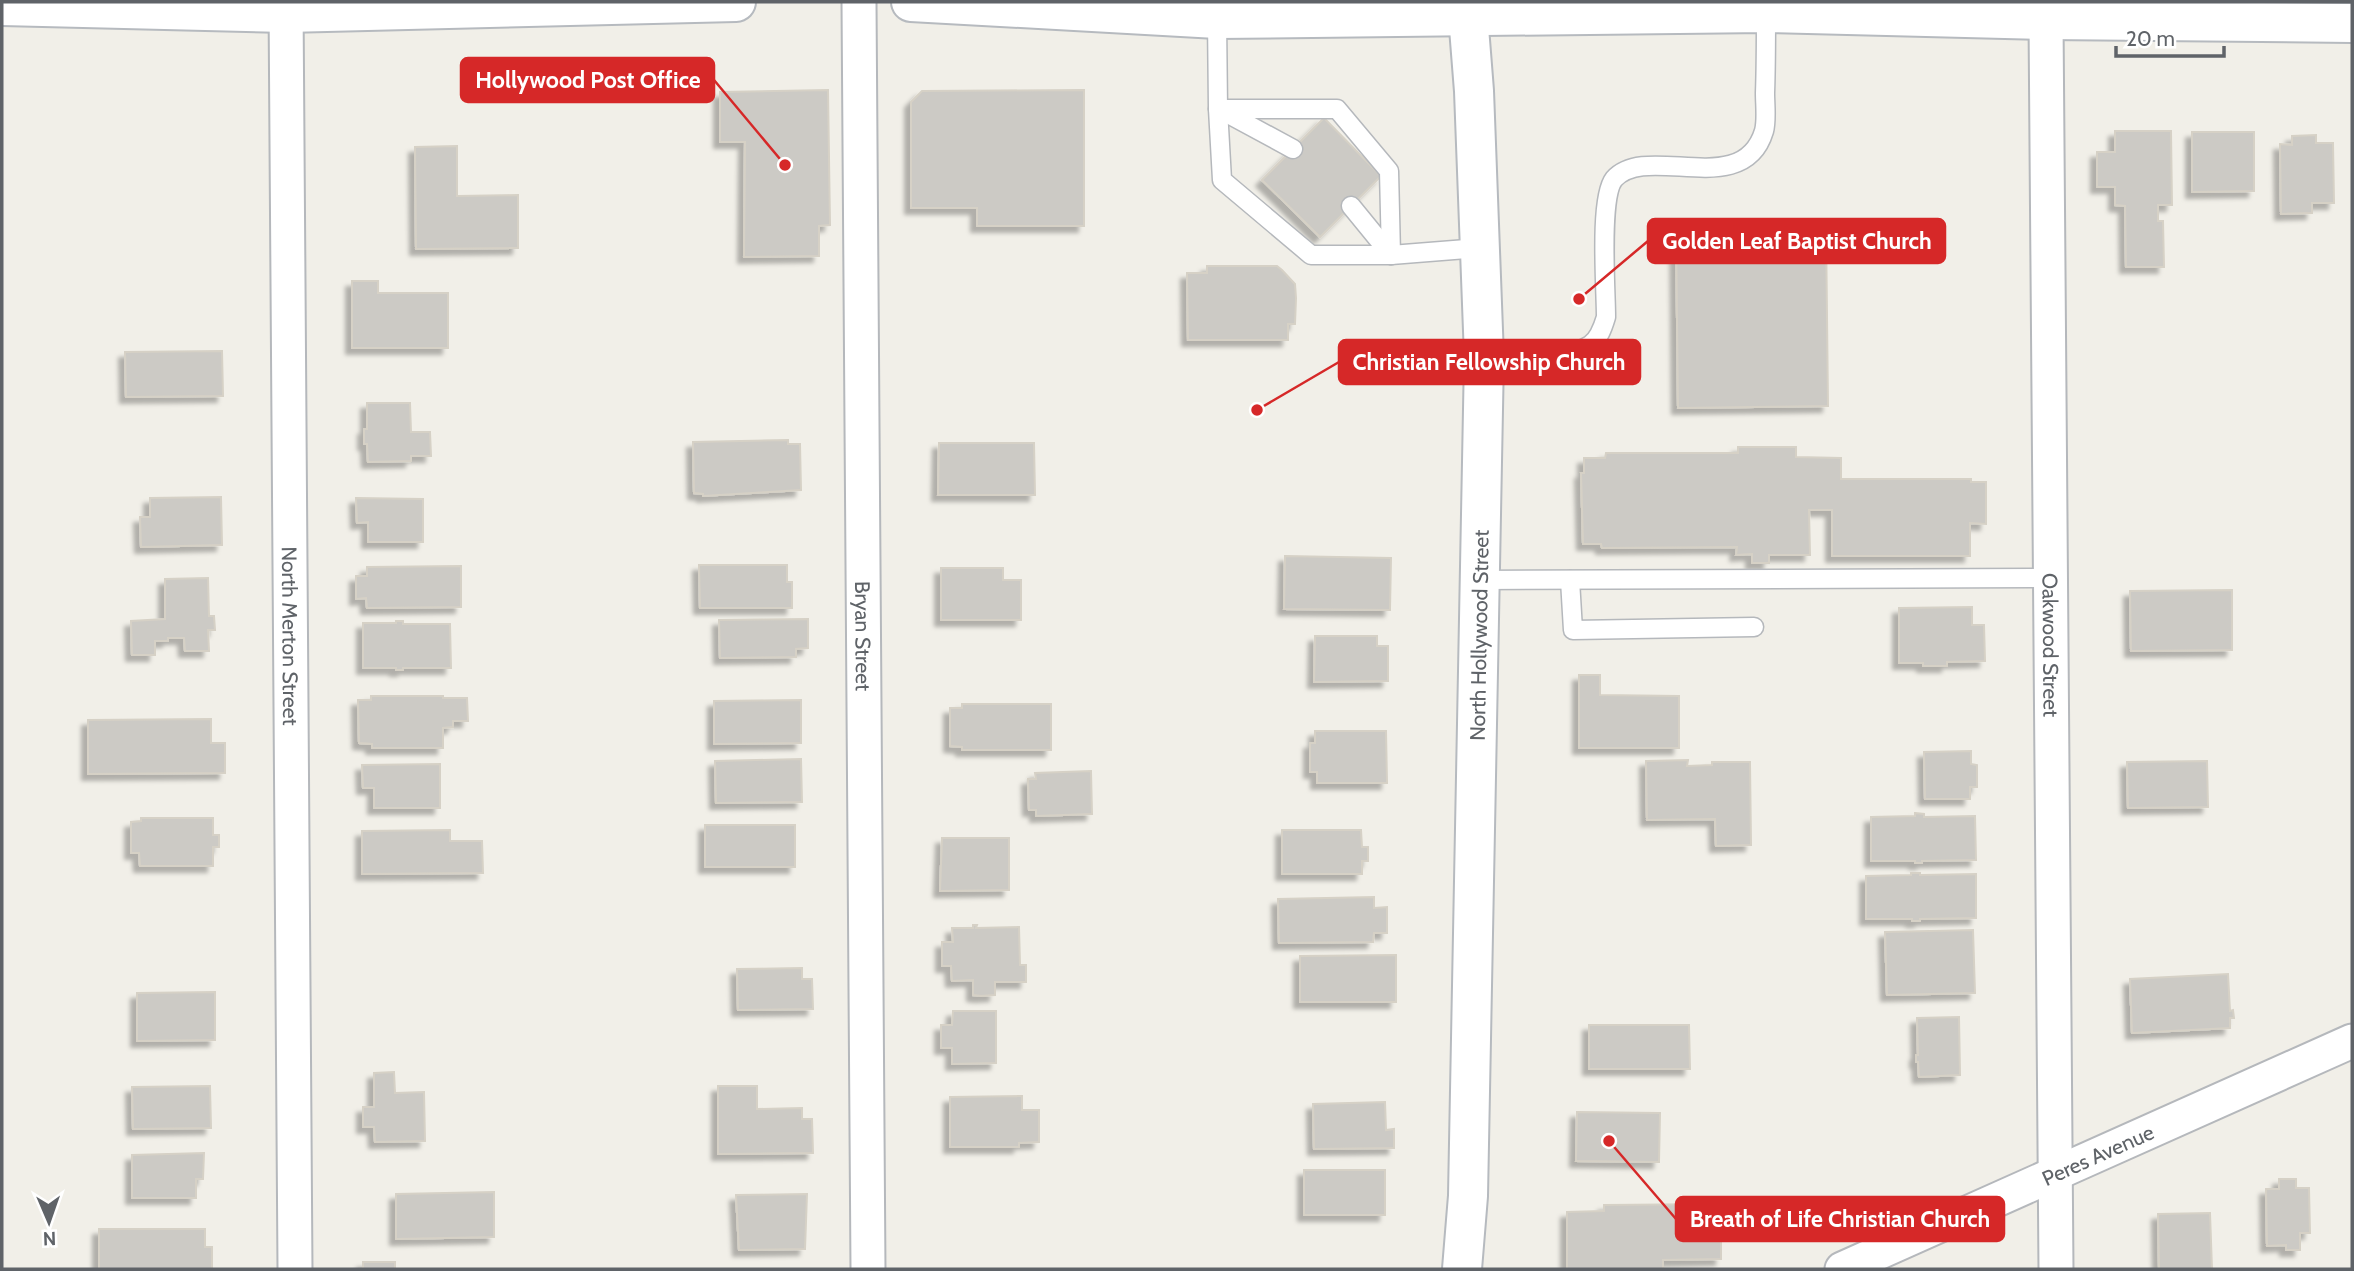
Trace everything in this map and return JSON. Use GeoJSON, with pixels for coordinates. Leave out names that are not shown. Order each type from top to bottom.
{"type":"FeatureCollection","features":[{"type":"Feature","properties":{"kind":"main road"},"geometry":{"type":"LineString","coordinates":[[2,6],[286,7],[736,2]]}},
{"type":"Feature","properties":{"kind":"main road"},"geometry":{"type":"LineString","coordinates":[[911,2],[1217,19],[1467,8],[2046,20],[2352,23]]}},
{"type":"Feature","properties":{"kind":"main road","name":"North Hollywood Street"},"geometry":{"type":"LineString","coordinates":[[1462,1269],[1468,1196],[1484,357],[1474,91],[1467,8]]}},
{"type":"Feature","properties":{"kind":"street","name":"Bryan Street"},"geometry":{"type":"LineString","coordinates":[[859,2],[868,1269]]}},
{"type":"Feature","properties":{"kind":"street","name":"North Merton Street"},"geometry":{"type":"LineString","coordinates":[[286,7],[295,1269]]}},
{"type":"Feature","properties":{"kind":"street","name":"Oakwood Street"},"geometry":{"type":"LineString","coordinates":[[2046,20],[2056,1269]]}},
{"type":"Feature","properties":{"kind":"street","name":"Peres Avenue"},"geometry":{"type":"LineString","coordinates":[[1842,1269],[2352,1041]]}},
{"type":"Feature","properties":{"kind":"lane"},"geometry":{"type":"LineString","coordinates":[[1484,357],[1566,354],[1590,345],[1601,331],[1606,317],[1606,199],[1614,180],[1632,167],[1719,166],[1741,162],[1756,149],[1765,128],[1766,13]]}},
{"type":"Feature","properties":{"kind":"lane"},"geometry":{"type":"LineString","coordinates":[[1217,19],[1222,180],[1311,255],[1391,255],[1479,248]]}},
{"type":"Feature","properties":{"kind":"lane"},"geometry":{"type":"LineString","coordinates":[[1218,109],[1293,149]]}},
{"type":"Feature","properties":{"kind":"lane"},"geometry":{"type":"LineString","coordinates":[[1218,109],[1337,110],[1389,171],[1391,255]]}},
{"type":"Feature","properties":{"kind":"lane"},"geometry":{"type":"LineString","coordinates":[[1351,206],[1391,255]]}},
{"type":"Feature","properties":{"kind":"lane"},"geometry":{"type":"LineString","coordinates":[[1480,580],[2050,578]]}},
{"type":"Feature","properties":{"kind":"lane"},"geometry":{"type":"LineString","coordinates":[[1570,580],[1573,630],[1754,627]]}},
{"type":"Feature","properties":{"kind":"building"},"geometry":{"type":"Polygon","coordinates":[[[828,90],[830,225],[819,226],[819,256],[744,257],[745,142],[720,142],[720,92],[828,90]]]}},
{"type":"Feature","properties":{"kind":"building"},"geometry":{"type":"Polygon","coordinates":[[[1084,90],[1084,226],[977,226],[977,208],[911,208],[911,102],[922,91],[1084,90]]]}},
{"type":"Feature","properties":{"kind":"building"},"geometry":{"type":"Polygon","coordinates":[[[1324,118],[1381,176],[1320,237],[1262,180],[1324,118]]]}},
{"type":"Feature","properties":{"kind":"building"},"geometry":{"type":"Polygon","coordinates":[[[2115,131],[2171,131],[2172,205],[2158,205],[2158,221],[2163,221],[2164,267],[2126,267],[2125,206],[2115,205],[2115,187],[2097,187],[2097,152],[2115,152],[2115,131]]]}},
{"type":"Feature","properties":{"kind":"building"},"geometry":{"type":"Polygon","coordinates":[[[2192,132],[2254,132],[2254,191],[2192,192],[2192,132]]]}},
{"type":"Feature","properties":{"kind":"building"},"geometry":{"type":"Polygon","coordinates":[[[2316,135],[2316,143],[2333,143],[2334,203],[2312,203],[2312,213],[2281,214],[2280,144],[2292,145],[2292,136],[2316,135]]]}},
{"type":"Feature","properties":{"kind":"building"},"geometry":{"type":"Polygon","coordinates":[[[457,146],[457,196],[518,195],[518,248],[416,249],[415,147],[457,146]]]}},
{"type":"Feature","properties":{"kind":"building"},"geometry":{"type":"Polygon","coordinates":[[[1826,226],[1828,406],[1678,408],[1676,228],[1826,226]]]}},
{"type":"Feature","properties":{"kind":"building"},"geometry":{"type":"Polygon","coordinates":[[[1207,266],[1277,266],[1282,270],[1295,284],[1295,324],[1288,324],[1288,340],[1188,340],[1187,273],[1207,273],[1207,266]]]}},
{"type":"Feature","properties":{"kind":"building"},"geometry":{"type":"Polygon","coordinates":[[[352,281],[378,281],[378,293],[448,293],[448,348],[352,348],[352,281]]]}},
{"type":"Feature","properties":{"kind":"building"},"geometry":{"type":"Polygon","coordinates":[[[222,351],[223,396],[126,397],[125,352],[222,351]]]}},
{"type":"Feature","properties":{"kind":"building"},"geometry":{"type":"Polygon","coordinates":[[[367,403],[410,403],[411,432],[430,432],[431,456],[411,456],[411,461],[368,462],[367,444],[364,444],[367,403]]]}},
{"type":"Feature","properties":{"kind":"building"},"geometry":{"type":"Polygon","coordinates":[[[788,440],[788,444],[800,444],[801,490],[703,496],[694,493],[693,442],[788,440]]]}},
{"type":"Feature","properties":{"kind":"building"},"geometry":{"type":"Polygon","coordinates":[[[939,443],[1034,443],[1035,495],[938,495],[939,443]]]}},
{"type":"Feature","properties":{"kind":"building"},"geometry":{"type":"Polygon","coordinates":[[[1738,447],[1796,447],[1796,457],[1841,458],[1841,479],[1971,479],[1971,482],[1986,482],[1986,524],[1970,523],[1970,556],[1832,556],[1832,510],[1809,510],[1810,555],[1769,555],[1769,563],[1752,563],[1752,554],[1736,555],[1737,547],[1602,548],[1601,544],[1583,544],[1581,473],[1584,473],[1584,458],[1605,458],[1606,453],[1738,453],[1738,447]]]}},
{"type":"Feature","properties":{"kind":"building"},"geometry":{"type":"Polygon","coordinates":[[[221,497],[222,545],[141,547],[140,517],[150,517],[150,498],[221,497]]]}},
{"type":"Feature","properties":{"kind":"building"},"geometry":{"type":"Polygon","coordinates":[[[356,498],[423,499],[423,542],[368,542],[368,522],[357,523],[356,498]]]}},
{"type":"Feature","properties":{"kind":"building"},"geometry":{"type":"Polygon","coordinates":[[[1285,556],[1391,558],[1390,610],[1284,609],[1285,556]]]}},
{"type":"Feature","properties":{"kind":"building"},"geometry":{"type":"Polygon","coordinates":[[[699,565],[787,565],[787,582],[792,582],[792,608],[700,608],[699,565]]]}},
{"type":"Feature","properties":{"kind":"building"},"geometry":{"type":"Polygon","coordinates":[[[461,566],[461,607],[367,608],[366,598],[356,599],[356,576],[367,576],[367,567],[461,566]]]}},
{"type":"Feature","properties":{"kind":"building"},"geometry":{"type":"Polygon","coordinates":[[[941,568],[1003,568],[1003,580],[1021,580],[1021,620],[941,620],[941,568]]]}},
{"type":"Feature","properties":{"kind":"building"},"geometry":{"type":"Polygon","coordinates":[[[208,578],[209,616],[214,616],[215,630],[208,630],[209,651],[185,651],[184,638],[168,638],[168,641],[155,641],[155,655],[132,655],[131,621],[165,619],[165,579],[208,578]]]}},
{"type":"Feature","properties":{"kind":"building"},"geometry":{"type":"Polygon","coordinates":[[[2232,590],[2232,650],[2131,651],[2130,591],[2232,590]]]}},
{"type":"Feature","properties":{"kind":"building"},"geometry":{"type":"Polygon","coordinates":[[[1972,607],[1972,625],[1984,625],[1985,661],[1947,662],[1947,666],[1899,663],[1899,608],[1972,607]]]}},
{"type":"Feature","properties":{"kind":"building"},"geometry":{"type":"Polygon","coordinates":[[[808,619],[808,648],[796,649],[796,657],[720,658],[719,620],[808,619]]]}},
{"type":"Feature","properties":{"kind":"building"},"geometry":{"type":"Polygon","coordinates":[[[403,621],[403,624],[450,624],[451,668],[363,668],[363,623],[403,621]]]}},
{"type":"Feature","properties":{"kind":"building"},"geometry":{"type":"Polygon","coordinates":[[[1315,636],[1377,636],[1377,646],[1388,646],[1388,681],[1314,682],[1315,636]]]}},
{"type":"Feature","properties":{"kind":"building"},"geometry":{"type":"Polygon","coordinates":[[[1579,675],[1600,675],[1600,695],[1679,696],[1679,748],[1579,748],[1579,675]]]}},
{"type":"Feature","properties":{"kind":"building"},"geometry":{"type":"Polygon","coordinates":[[[371,696],[467,698],[468,721],[453,721],[453,727],[443,728],[443,748],[372,748],[372,744],[359,743],[358,700],[371,700],[371,696]]]}},
{"type":"Feature","properties":{"kind":"building"},"geometry":{"type":"Polygon","coordinates":[[[801,700],[801,743],[714,744],[714,701],[801,700]]]}},
{"type":"Feature","properties":{"kind":"building"},"geometry":{"type":"Polygon","coordinates":[[[962,704],[1051,704],[1051,750],[962,750],[962,747],[950,746],[950,708],[962,708],[962,704]]]}},
{"type":"Feature","properties":{"kind":"building"},"geometry":{"type":"Polygon","coordinates":[[[211,719],[211,743],[225,743],[225,773],[88,774],[88,720],[211,719]]]}},
{"type":"Feature","properties":{"kind":"building"},"geometry":{"type":"Polygon","coordinates":[[[1315,731],[1386,731],[1387,783],[1317,783],[1317,772],[1310,772],[1310,743],[1315,743],[1315,731]]]}},
{"type":"Feature","properties":{"kind":"building"},"geometry":{"type":"Polygon","coordinates":[[[1971,751],[1971,764],[1977,765],[1977,787],[1970,787],[1970,799],[1925,799],[1924,752],[1971,751]]]}},
{"type":"Feature","properties":{"kind":"building"},"geometry":{"type":"Polygon","coordinates":[[[801,759],[802,802],[716,803],[715,761],[801,759]]]}},
{"type":"Feature","properties":{"kind":"building"},"geometry":{"type":"Polygon","coordinates":[[[1688,760],[1687,766],[1712,765],[1712,762],[1750,762],[1751,845],[1716,846],[1715,819],[1647,820],[1646,761],[1688,760]]]}},
{"type":"Feature","properties":{"kind":"building"},"geometry":{"type":"Polygon","coordinates":[[[2207,761],[2208,807],[2128,808],[2127,762],[2207,761]]]}},
{"type":"Feature","properties":{"kind":"building"},"geometry":{"type":"Polygon","coordinates":[[[440,764],[440,808],[374,808],[374,788],[363,788],[362,765],[440,764]]]}},
{"type":"Feature","properties":{"kind":"building"},"geometry":{"type":"Polygon","coordinates":[[[1091,771],[1092,814],[1036,816],[1036,810],[1029,810],[1028,779],[1036,779],[1035,773],[1091,771]]]}},
{"type":"Feature","properties":{"kind":"building"},"geometry":{"type":"Polygon","coordinates":[[[1915,813],[1924,814],[1924,817],[1975,816],[1976,860],[1922,863],[1871,861],[1871,817],[1915,816],[1915,813]]]}},
{"type":"Feature","properties":{"kind":"building"},"geometry":{"type":"Polygon","coordinates":[[[141,818],[213,818],[213,835],[219,835],[219,847],[213,847],[213,866],[140,866],[139,853],[131,853],[131,822],[141,821],[141,818]]]}},
{"type":"Feature","properties":{"kind":"building"},"geometry":{"type":"Polygon","coordinates":[[[705,825],[795,825],[795,867],[705,867],[705,825]]]}},
{"type":"Feature","properties":{"kind":"building"},"geometry":{"type":"Polygon","coordinates":[[[450,830],[450,841],[482,841],[483,873],[362,874],[362,831],[450,830]]]}},
{"type":"Feature","properties":{"kind":"building"},"geometry":{"type":"Polygon","coordinates":[[[1282,830],[1361,830],[1362,847],[1368,847],[1368,861],[1362,861],[1362,874],[1282,874],[1282,830]]]}},
{"type":"Feature","properties":{"kind":"building"},"geometry":{"type":"Polygon","coordinates":[[[942,838],[1009,838],[1009,890],[940,891],[942,838]]]}},
{"type":"Feature","properties":{"kind":"building"},"geometry":{"type":"Polygon","coordinates":[[[1911,873],[1976,874],[1976,918],[1920,921],[1866,919],[1866,876],[1911,873]]]}},
{"type":"Feature","properties":{"kind":"building"},"geometry":{"type":"Polygon","coordinates":[[[1374,897],[1374,908],[1387,907],[1387,933],[1374,933],[1373,942],[1279,943],[1278,899],[1374,897]]]}},
{"type":"Feature","properties":{"kind":"building"},"geometry":{"type":"Polygon","coordinates":[[[973,925],[977,925],[976,928],[1019,927],[1020,965],[1026,965],[1026,982],[995,982],[995,995],[981,996],[973,995],[973,980],[952,981],[951,966],[942,966],[942,942],[953,942],[952,928],[973,928],[973,925]]]}},
{"type":"Feature","properties":{"kind":"building"},"geometry":{"type":"Polygon","coordinates":[[[1973,930],[1975,993],[1887,995],[1885,932],[1973,930]]]}},
{"type":"Feature","properties":{"kind":"building"},"geometry":{"type":"Polygon","coordinates":[[[1396,955],[1396,1002],[1300,1002],[1300,956],[1396,955]]]}},
{"type":"Feature","properties":{"kind":"building"},"geometry":{"type":"Polygon","coordinates":[[[802,968],[802,979],[812,979],[813,1009],[738,1010],[737,969],[802,968]]]}},
{"type":"Feature","properties":{"kind":"building"},"geometry":{"type":"Polygon","coordinates":[[[2228,974],[2230,1011],[2233,1010],[2234,1018],[2230,1018],[2230,1028],[2132,1033],[2130,979],[2228,974]]]}},
{"type":"Feature","properties":{"kind":"building"},"geometry":{"type":"Polygon","coordinates":[[[215,992],[215,1040],[137,1041],[137,993],[215,992]]]}},
{"type":"Feature","properties":{"kind":"building"},"geometry":{"type":"Polygon","coordinates":[[[953,1011],[996,1011],[996,1063],[952,1064],[952,1048],[941,1048],[941,1025],[952,1025],[953,1011]]]}},
{"type":"Feature","properties":{"kind":"building"},"geometry":{"type":"Polygon","coordinates":[[[1959,1017],[1960,1075],[1919,1077],[1916,1062],[1917,1018],[1959,1017]]]}},
{"type":"Feature","properties":{"kind":"building"},"geometry":{"type":"Polygon","coordinates":[[[1589,1025],[1689,1025],[1690,1069],[1589,1069],[1589,1025]]]}},
{"type":"Feature","properties":{"kind":"building"},"geometry":{"type":"Polygon","coordinates":[[[394,1072],[395,1093],[424,1092],[425,1141],[375,1142],[374,1127],[363,1127],[363,1107],[374,1107],[374,1073],[394,1072]]]}},
{"type":"Feature","properties":{"kind":"building"},"geometry":{"type":"Polygon","coordinates":[[[210,1086],[211,1128],[133,1129],[132,1087],[210,1086]]]}},
{"type":"Feature","properties":{"kind":"building"},"geometry":{"type":"Polygon","coordinates":[[[718,1086],[757,1086],[757,1109],[802,1108],[802,1119],[812,1119],[813,1153],[718,1154],[718,1086]]]}},
{"type":"Feature","properties":{"kind":"building"},"geometry":{"type":"Polygon","coordinates":[[[1022,1096],[1022,1110],[1039,1110],[1039,1142],[1019,1143],[1019,1147],[950,1147],[950,1097],[1022,1096]]]}},
{"type":"Feature","properties":{"kind":"building"},"geometry":{"type":"Polygon","coordinates":[[[1385,1102],[1386,1130],[1394,1129],[1394,1148],[1314,1149],[1313,1104],[1385,1102]]]}},
{"type":"Feature","properties":{"kind":"building"},"geometry":{"type":"Polygon","coordinates":[[[1577,1112],[1660,1113],[1659,1162],[1576,1161],[1577,1112]]]}},
{"type":"Feature","properties":{"kind":"building"},"geometry":{"type":"Polygon","coordinates":[[[204,1153],[203,1179],[196,1179],[196,1198],[132,1198],[132,1155],[204,1153]]]}},
{"type":"Feature","properties":{"kind":"building"},"geometry":{"type":"Polygon","coordinates":[[[1304,1170],[1385,1170],[1385,1215],[1304,1215],[1304,1170]]]}},
{"type":"Feature","properties":{"kind":"building"},"geometry":{"type":"Polygon","coordinates":[[[2279,1179],[2296,1179],[2296,1188],[2309,1188],[2310,1233],[2300,1233],[2300,1250],[2286,1250],[2286,1245],[2267,1246],[2266,1189],[2279,1189],[2279,1179]]]}},
{"type":"Feature","properties":{"kind":"building"},"geometry":{"type":"Polygon","coordinates":[[[494,1192],[494,1237],[396,1239],[396,1194],[494,1192]]]}},
{"type":"Feature","properties":{"kind":"building"},"geometry":{"type":"Polygon","coordinates":[[[807,1194],[805,1249],[739,1250],[736,1195],[807,1194]]]}},
{"type":"Feature","properties":{"kind":"building"},"geometry":{"type":"Polygon","coordinates":[[[1721,1204],[1721,1259],[1663,1260],[1663,1269],[1567,1269],[1567,1212],[1604,1211],[1604,1205],[1721,1204]]]}},
{"type":"Feature","properties":{"kind":"building"},"geometry":{"type":"Polygon","coordinates":[[[2210,1213],[2212,1269],[2159,1269],[2158,1214],[2210,1213]]]}},
{"type":"Feature","properties":{"kind":"building"},"geometry":{"type":"Polygon","coordinates":[[[99,1229],[205,1229],[205,1247],[212,1247],[212,1269],[99,1269],[99,1229]]]}},
{"type":"Feature","properties":{"kind":"building"},"geometry":{"type":"Polygon","coordinates":[[[363,1262],[395,1262],[395,1269],[363,1269],[363,1262]]]}},
{"type":"Feature","properties":{"kind":"place","name":"Hollywood Post Office"},"geometry":{"type":"Point","coordinates":[785,165]}},
{"type":"Feature","properties":{"kind":"place","name":"Golden Leaf Baptist Church"},"geometry":{"type":"Point","coordinates":[1579,299]}},
{"type":"Feature","properties":{"kind":"place","name":"Christian Fellowship Church"},"geometry":{"type":"Point","coordinates":[1257,410]}},
{"type":"Feature","properties":{"kind":"place","name":"Breath of Life Christian Church"},"geometry":{"type":"Point","coordinates":[1609,1141]}}]}
